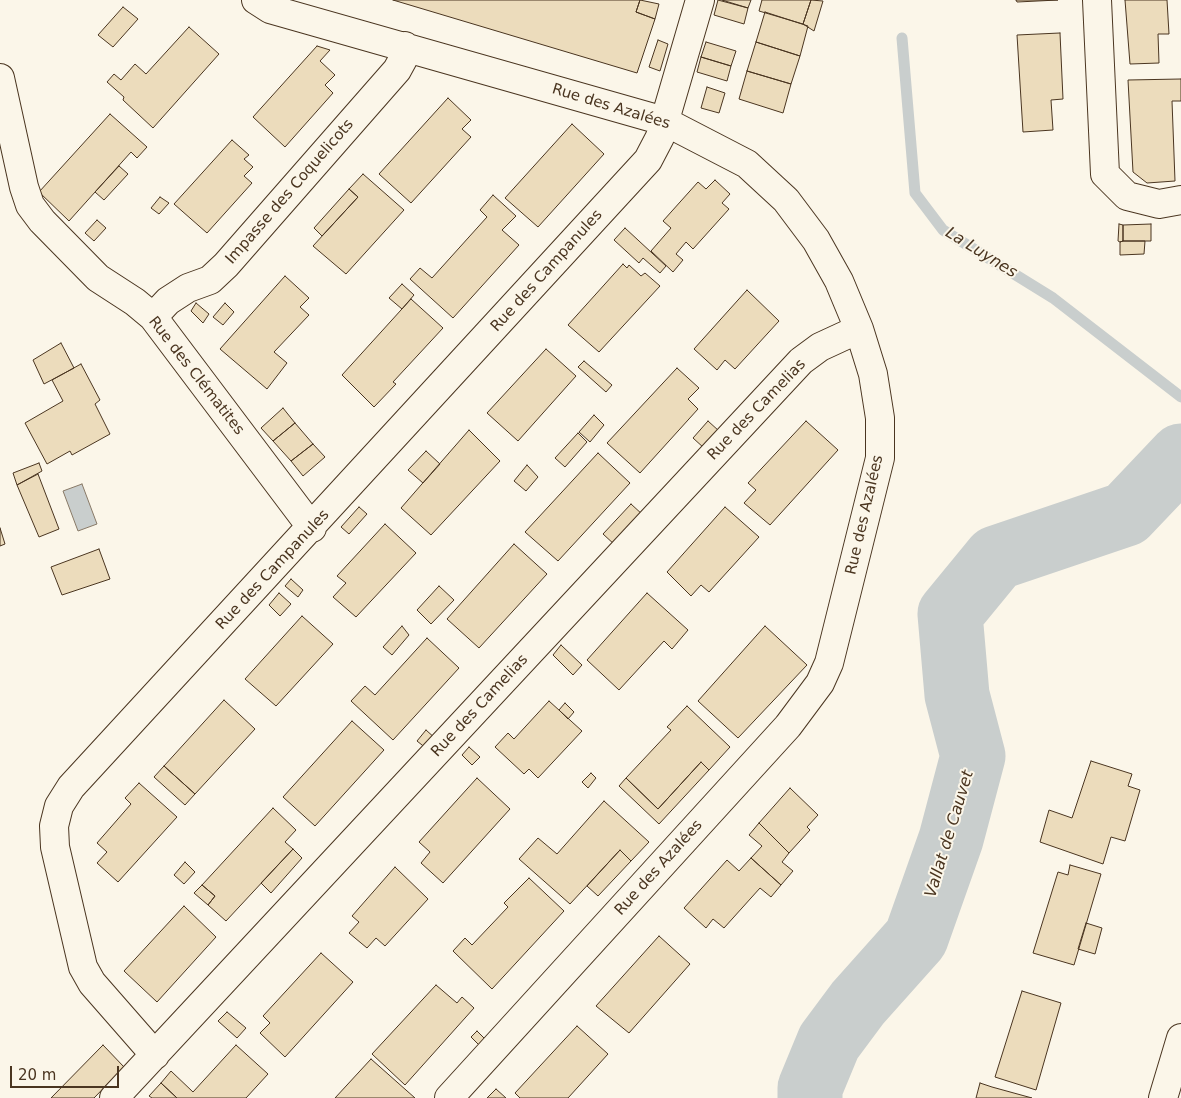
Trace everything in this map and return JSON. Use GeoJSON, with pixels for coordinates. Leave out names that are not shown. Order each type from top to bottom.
{"type":"FeatureCollection","features":[{"type":"Feature","properties":{"kind":"street","name":"Rue des Azalées"},"geometry":{"type":"LineString","coordinates":[[256,0],[270,9],[664,121],[747,164],[786,200],[816,240],[839,282],[859,329],[873,374],[880,418],[880,458],[829,663],[820,683],[788,726],[449,1098]]}},
{"type":"Feature","properties":{"kind":"street","name":"Rue des Campanules"},"geometry":{"type":"LineString","coordinates":[[155,1055],[92,983],[83,967],[55,847],[54,826],[59,806],[71,787],[312,528],[648,160],[660,138],[700,0]]}},
{"type":"Feature","properties":{"kind":"street"},"geometry":{"type":"LineString","coordinates":[[1097,0],[1105,174],[1127,196],[1170,202]]}},
{"type":"Feature","properties":{"kind":"street","name":"Impasse des Coquelicots"},"geometry":{"type":"LineString","coordinates":[[153,317],[168,301],[188,288],[210,280],[226,265],[397,70],[403,59],[405,46]]}},
{"type":"Feature","properties":{"kind":"street","name":"Rue des Clématites"},"geometry":{"type":"LineString","coordinates":[[0,78],[24,187],[30,205],[42,221],[98,278],[135,302],[153,317],[312,528]]}},
{"type":"Feature","properties":{"kind":"street","name":"Rue des Camelias"},"geometry":{"type":"LineString","coordinates":[[114,1098],[802,361],[820,347],[859,329]]}},
{"type":"Feature","properties":{"kind":"street"},"geometry":{"type":"LineString","coordinates":[[1163,1098],[1181,1038]]}},
{"type":"Feature","properties":{"kind":"shaded area"},"geometry":{"type":"Polygon","coordinates":[[[82,484],[97,524],[78,531],[63,491],[82,484]]]}},
{"type":"Feature","properties":{"kind":"building"},"geometry":{"type":"Polygon","coordinates":[[[393,0],[640,0],[636,12],[655,19],[637,73],[393,0]]]}},
{"type":"Feature","properties":{"kind":"building"},"geometry":{"type":"Polygon","coordinates":[[[640,0],[659,4],[655,19],[636,12],[640,0]]]}},
{"type":"Feature","properties":{"kind":"building"},"geometry":{"type":"Polygon","coordinates":[[[718,0],[748,8],[744,24],[714,15],[718,0]]]}},
{"type":"Feature","properties":{"kind":"building"},"geometry":{"type":"Polygon","coordinates":[[[722,0],[751,0],[748,8],[722,0]]]}},
{"type":"Feature","properties":{"kind":"building"},"geometry":{"type":"Polygon","coordinates":[[[762,0],[811,0],[803,24],[759,11],[762,0]]]}},
{"type":"Feature","properties":{"kind":"building"},"geometry":{"type":"Polygon","coordinates":[[[811,0],[823,1],[814,31],[803,24],[811,0]]]}},
{"type":"Feature","properties":{"kind":"building"},"geometry":{"type":"Polygon","coordinates":[[[1016,0],[1058,0],[1017,2],[1016,0]]]}},
{"type":"Feature","properties":{"kind":"building"},"geometry":{"type":"Polygon","coordinates":[[[1125,0],[1167,0],[1169,34],[1158,34],[1159,63],[1130,64],[1125,0]]]}},
{"type":"Feature","properties":{"kind":"building"},"geometry":{"type":"Polygon","coordinates":[[[123,7],[138,19],[113,47],[98,35],[123,7]]]}},
{"type":"Feature","properties":{"kind":"building"},"geometry":{"type":"Polygon","coordinates":[[[765,12],[808,26],[800,56],[756,42],[765,12]]]}},
{"type":"Feature","properties":{"kind":"building"},"geometry":{"type":"Polygon","coordinates":[[[189,27],[219,54],[153,128],[107,82],[114,74],[121,80],[135,64],[146,74],[189,27]]]}},
{"type":"Feature","properties":{"kind":"building"},"geometry":{"type":"Polygon","coordinates":[[[1060,33],[1063,99],[1051,100],[1053,130],[1023,132],[1017,35],[1060,33]]]}},
{"type":"Feature","properties":{"kind":"building"},"geometry":{"type":"Polygon","coordinates":[[[658,40],[668,44],[660,71],[649,67],[658,40]]]}},
{"type":"Feature","properties":{"kind":"building"},"geometry":{"type":"Polygon","coordinates":[[[706,42],[736,51],[731,66],[701,57],[706,42]]]}},
{"type":"Feature","properties":{"kind":"building"},"geometry":{"type":"Polygon","coordinates":[[[756,42],[800,56],[791,84],[747,71],[756,42]]]}},
{"type":"Feature","properties":{"kind":"building"},"geometry":{"type":"Polygon","coordinates":[[[317,46],[330,50],[320,61],[335,75],[325,85],[333,93],[285,147],[253,117],[317,46]]]}},
{"type":"Feature","properties":{"kind":"building"},"geometry":{"type":"Polygon","coordinates":[[[701,57],[731,66],[727,81],[697,72],[701,57]]]}},
{"type":"Feature","properties":{"kind":"building"},"geometry":{"type":"Polygon","coordinates":[[[747,71],[791,84],[783,113],[739,99],[747,71]]]}},
{"type":"Feature","properties":{"kind":"building"},"geometry":{"type":"Polygon","coordinates":[[[1181,79],[1181,101],[1172,101],[1175,181],[1147,183],[1133,172],[1128,80],[1181,79]]]}},
{"type":"Feature","properties":{"kind":"building"},"geometry":{"type":"Polygon","coordinates":[[[707,87],[725,93],[719,113],[701,108],[707,87]]]}},
{"type":"Feature","properties":{"kind":"building"},"geometry":{"type":"Polygon","coordinates":[[[448,98],[471,120],[462,129],[471,137],[411,203],[379,174],[448,98]]]}},
{"type":"Feature","properties":{"kind":"building"},"geometry":{"type":"Polygon","coordinates":[[[110,114],[147,147],[137,158],[131,152],[69,221],[39,192],[110,114]]]}},
{"type":"Feature","properties":{"kind":"building"},"geometry":{"type":"Polygon","coordinates":[[[572,124],[604,154],[538,227],[505,198],[572,124]]]}},
{"type":"Feature","properties":{"kind":"building"},"geometry":{"type":"Polygon","coordinates":[[[232,140],[249,155],[244,159],[253,167],[244,176],[252,183],[207,233],[174,204],[232,140]]]}},
{"type":"Feature","properties":{"kind":"building"},"geometry":{"type":"Polygon","coordinates":[[[119,166],[128,174],[104,200],[95,192],[119,166]]]}},
{"type":"Feature","properties":{"kind":"building"},"geometry":{"type":"Polygon","coordinates":[[[363,174],[404,210],[346,274],[313,246],[358,197],[349,189],[363,174]]]}},
{"type":"Feature","properties":{"kind":"building"},"geometry":{"type":"Polygon","coordinates":[[[715,180],[730,194],[722,203],[729,209],[693,249],[686,242],[676,254],[683,260],[673,272],[651,251],[671,228],[663,221],[698,182],[706,189],[715,180]]]}},
{"type":"Feature","properties":{"kind":"building"},"geometry":{"type":"Polygon","coordinates":[[[349,189],[358,197],[322,236],[314,228],[349,189]]]}},
{"type":"Feature","properties":{"kind":"building"},"geometry":{"type":"Polygon","coordinates":[[[493,195],[516,216],[502,230],[519,245],[453,318],[410,279],[420,268],[432,278],[487,217],[480,210],[493,195]]]}},
{"type":"Feature","properties":{"kind":"building"},"geometry":{"type":"Polygon","coordinates":[[[160,197],[169,203],[159,214],[151,208],[160,197]]]}},
{"type":"Feature","properties":{"kind":"building"},"geometry":{"type":"Polygon","coordinates":[[[97,220],[106,228],[94,241],[85,233],[97,220]]]}},
{"type":"Feature","properties":{"kind":"building"},"geometry":{"type":"Polygon","coordinates":[[[1119,224],[1123,225],[1123,241],[1120,242],[1118,241],[1119,224]]]}},
{"type":"Feature","properties":{"kind":"building"},"geometry":{"type":"Polygon","coordinates":[[[1151,224],[1151,241],[1123,241],[1123,225],[1151,224]]]}},
{"type":"Feature","properties":{"kind":"building"},"geometry":{"type":"Polygon","coordinates":[[[625,228],[666,266],[660,273],[643,258],[639,263],[614,240],[625,228]]]}},
{"type":"Feature","properties":{"kind":"building"},"geometry":{"type":"Polygon","coordinates":[[[1145,241],[1144,254],[1120,255],[1120,242],[1145,241]]]}},
{"type":"Feature","properties":{"kind":"building"},"geometry":{"type":"Polygon","coordinates":[[[623,264],[627,268],[629,265],[641,276],[645,273],[660,286],[599,352],[568,325],[623,264]]]}},
{"type":"Feature","properties":{"kind":"building"},"geometry":{"type":"Polygon","coordinates":[[[285,276],[309,298],[300,307],[309,315],[274,352],[287,363],[267,389],[220,349],[285,276]]]}},
{"type":"Feature","properties":{"kind":"building"},"geometry":{"type":"Polygon","coordinates":[[[402,284],[414,295],[402,309],[389,298],[402,284]]]}},
{"type":"Feature","properties":{"kind":"building"},"geometry":{"type":"Polygon","coordinates":[[[747,290],[779,321],[735,369],[725,360],[717,370],[694,349],[747,290]]]}},
{"type":"Feature","properties":{"kind":"building"},"geometry":{"type":"Polygon","coordinates":[[[411,299],[443,328],[393,382],[396,384],[374,407],[342,375],[411,299]]]}},
{"type":"Feature","properties":{"kind":"building"},"geometry":{"type":"Polygon","coordinates":[[[196,303],[209,314],[203,323],[191,311],[196,303]]]}},
{"type":"Feature","properties":{"kind":"building"},"geometry":{"type":"Polygon","coordinates":[[[225,303],[234,312],[223,325],[213,317],[225,303]]]}},
{"type":"Feature","properties":{"kind":"building"},"geometry":{"type":"Polygon","coordinates":[[[61,343],[74,368],[44,384],[33,360],[61,343]]]}},
{"type":"Feature","properties":{"kind":"building"},"geometry":{"type":"Polygon","coordinates":[[[546,349],[576,376],[518,441],[487,413],[546,349]]]}},
{"type":"Feature","properties":{"kind":"building"},"geometry":{"type":"Polygon","coordinates":[[[584,361],[612,385],[606,392],[578,367],[584,361]]]}},
{"type":"Feature","properties":{"kind":"building"},"geometry":{"type":"Polygon","coordinates":[[[81,364],[100,400],[95,404],[110,434],[72,455],[70,451],[47,464],[25,423],[63,401],[52,380],[81,364]]]}},
{"type":"Feature","properties":{"kind":"building"},"geometry":{"type":"Polygon","coordinates":[[[677,368],[699,388],[688,399],[698,409],[640,473],[607,443],[677,368]]]}},
{"type":"Feature","properties":{"kind":"building"},"geometry":{"type":"Polygon","coordinates":[[[283,408],[295,423],[273,441],[261,428],[283,408]]]}},
{"type":"Feature","properties":{"kind":"building"},"geometry":{"type":"Polygon","coordinates":[[[594,415],[604,425],[590,442],[579,432],[594,415]]]}},
{"type":"Feature","properties":{"kind":"building"},"geometry":{"type":"Polygon","coordinates":[[[708,421],[719,431],[704,448],[693,438],[708,421]]]}},
{"type":"Feature","properties":{"kind":"building"},"geometry":{"type":"Polygon","coordinates":[[[806,421],[838,450],[770,525],[744,503],[756,490],[748,483],[806,421]]]}},
{"type":"Feature","properties":{"kind":"building"},"geometry":{"type":"Polygon","coordinates":[[[295,423],[313,444],[291,461],[273,441],[295,423]]]}},
{"type":"Feature","properties":{"kind":"building"},"geometry":{"type":"Polygon","coordinates":[[[469,430],[500,461],[431,535],[401,508],[469,430]]]}},
{"type":"Feature","properties":{"kind":"building"},"geometry":{"type":"Polygon","coordinates":[[[578,433],[587,442],[565,467],[555,458],[578,433]]]}},
{"type":"Feature","properties":{"kind":"building"},"geometry":{"type":"Polygon","coordinates":[[[313,444],[325,457],[303,476],[291,461],[313,444]]]}},
{"type":"Feature","properties":{"kind":"building"},"geometry":{"type":"Polygon","coordinates":[[[426,451],[440,464],[423,483],[408,470],[426,451]]]}},
{"type":"Feature","properties":{"kind":"building"},"geometry":{"type":"Polygon","coordinates":[[[598,453],[630,483],[558,561],[525,532],[598,453]]]}},
{"type":"Feature","properties":{"kind":"building"},"geometry":{"type":"Polygon","coordinates":[[[39,463],[42,471],[17,485],[13,473],[39,463]]]}},
{"type":"Feature","properties":{"kind":"building"},"geometry":{"type":"Polygon","coordinates":[[[527,465],[538,477],[526,491],[514,481],[527,465]]]}},
{"type":"Feature","properties":{"kind":"building"},"geometry":{"type":"Polygon","coordinates":[[[38,474],[59,529],[39,537],[17,485],[38,474]]]}},
{"type":"Feature","properties":{"kind":"building"},"geometry":{"type":"Polygon","coordinates":[[[631,504],[643,515],[615,545],[603,534],[631,504]]]}},
{"type":"Feature","properties":{"kind":"building"},"geometry":{"type":"Polygon","coordinates":[[[359,507],[367,514],[349,534],[341,527],[359,507]]]}},
{"type":"Feature","properties":{"kind":"building"},"geometry":{"type":"Polygon","coordinates":[[[725,507],[759,537],[709,592],[701,585],[691,596],[667,572],[725,507]]]}},
{"type":"Feature","properties":{"kind":"building"},"geometry":{"type":"Polygon","coordinates":[[[385,524],[416,553],[356,617],[333,597],[346,583],[337,576],[385,524]]]}},
{"type":"Feature","properties":{"kind":"building"},"geometry":{"type":"Polygon","coordinates":[[[0,528],[5,544],[0,546],[0,528]]]}},
{"type":"Feature","properties":{"kind":"building"},"geometry":{"type":"Polygon","coordinates":[[[514,544],[547,574],[479,648],[447,619],[514,544]]]}},
{"type":"Feature","properties":{"kind":"building"},"geometry":{"type":"Polygon","coordinates":[[[99,549],[110,579],[62,595],[51,567],[99,549]]]}},
{"type":"Feature","properties":{"kind":"building"},"geometry":{"type":"Polygon","coordinates":[[[291,579],[303,590],[298,597],[285,586],[291,579]]]}},
{"type":"Feature","properties":{"kind":"building"},"geometry":{"type":"Polygon","coordinates":[[[439,586],[454,600],[431,624],[417,610],[439,586]]]}},
{"type":"Feature","properties":{"kind":"building"},"geometry":{"type":"Polygon","coordinates":[[[279,593],[291,604],[280,616],[269,605],[279,593]]]}},
{"type":"Feature","properties":{"kind":"building"},"geometry":{"type":"Polygon","coordinates":[[[647,593],[688,630],[672,649],[664,641],[619,690],[587,660],[647,593]]]}},
{"type":"Feature","properties":{"kind":"building"},"geometry":{"type":"Polygon","coordinates":[[[302,616],[333,644],[276,706],[245,679],[302,616]]]}},
{"type":"Feature","properties":{"kind":"building"},"geometry":{"type":"Polygon","coordinates":[[[402,626],[409,635],[392,655],[383,647],[402,626]]]}},
{"type":"Feature","properties":{"kind":"building"},"geometry":{"type":"Polygon","coordinates":[[[765,626],[807,665],[738,738],[698,701],[765,626]]]}},
{"type":"Feature","properties":{"kind":"building"},"geometry":{"type":"Polygon","coordinates":[[[427,638],[459,668],[393,740],[351,701],[365,686],[375,695],[427,638]]]}},
{"type":"Feature","properties":{"kind":"building"},"geometry":{"type":"Polygon","coordinates":[[[561,645],[582,665],[573,675],[553,655],[561,645]]]}},
{"type":"Feature","properties":{"kind":"building"},"geometry":{"type":"Polygon","coordinates":[[[224,700],[255,729],[195,794],[164,766],[224,700]]]}},
{"type":"Feature","properties":{"kind":"building"},"geometry":{"type":"Polygon","coordinates":[[[549,701],[582,731],[538,778],[529,769],[524,774],[495,747],[508,733],[514,739],[549,701]]]}},
{"type":"Feature","properties":{"kind":"building"},"geometry":{"type":"Polygon","coordinates":[[[565,703],[574,712],[568,719],[559,710],[565,703]]]}},
{"type":"Feature","properties":{"kind":"building"},"geometry":{"type":"Polygon","coordinates":[[[687,706],[730,747],[709,770],[701,762],[658,809],[626,778],[671,730],[667,727],[687,706]]]}},
{"type":"Feature","properties":{"kind":"building"},"geometry":{"type":"Polygon","coordinates":[[[352,721],[384,750],[315,826],[283,797],[352,721]]]}},
{"type":"Feature","properties":{"kind":"building"},"geometry":{"type":"Polygon","coordinates":[[[426,730],[436,739],[427,749],[417,741],[426,730]]]}},
{"type":"Feature","properties":{"kind":"building"},"geometry":{"type":"Polygon","coordinates":[[[469,747],[480,757],[472,765],[462,755],[469,747]]]}},
{"type":"Feature","properties":{"kind":"building"},"geometry":{"type":"Polygon","coordinates":[[[1091,761],[1132,774],[1128,786],[1140,790],[1125,841],[1111,837],[1103,864],[1040,842],[1049,810],[1072,818],[1091,761]]]}},
{"type":"Feature","properties":{"kind":"building"},"geometry":{"type":"Polygon","coordinates":[[[701,762],[709,770],[659,824],[619,786],[626,778],[658,809],[701,762]]]}},
{"type":"Feature","properties":{"kind":"building"},"geometry":{"type":"Polygon","coordinates":[[[164,766],[195,794],[185,805],[154,777],[164,766]]]}},
{"type":"Feature","properties":{"kind":"building"},"geometry":{"type":"Polygon","coordinates":[[[591,773],[596,778],[588,788],[582,782],[591,773]]]}},
{"type":"Feature","properties":{"kind":"building"},"geometry":{"type":"Polygon","coordinates":[[[477,778],[510,809],[443,883],[421,863],[430,852],[419,842],[477,778]]]}},
{"type":"Feature","properties":{"kind":"building"},"geometry":{"type":"Polygon","coordinates":[[[139,783],[177,817],[118,882],[97,863],[107,852],[97,843],[131,804],[125,798],[139,783]]]}},
{"type":"Feature","properties":{"kind":"building"},"geometry":{"type":"Polygon","coordinates":[[[790,788],[818,815],[807,827],[810,830],[789,853],[759,823],[790,788]]]}},
{"type":"Feature","properties":{"kind":"building"},"geometry":{"type":"Polygon","coordinates":[[[604,801],[649,842],[631,861],[620,850],[570,904],[519,859],[538,838],[557,854],[604,801]]]}},
{"type":"Feature","properties":{"kind":"building"},"geometry":{"type":"Polygon","coordinates":[[[273,808],[296,830],[285,842],[293,849],[226,921],[208,905],[215,896],[202,885],[273,808]]]}},
{"type":"Feature","properties":{"kind":"building"},"geometry":{"type":"Polygon","coordinates":[[[759,823],[789,853],[782,862],[793,871],[781,885],[751,858],[762,846],[749,835],[759,823]]]}},
{"type":"Feature","properties":{"kind":"building"},"geometry":{"type":"Polygon","coordinates":[[[293,849],[302,858],[271,893],[261,883],[293,849]]]}},
{"type":"Feature","properties":{"kind":"building"},"geometry":{"type":"Polygon","coordinates":[[[620,850],[631,861],[598,896],[587,886],[620,850]]]}},
{"type":"Feature","properties":{"kind":"building"},"geometry":{"type":"Polygon","coordinates":[[[751,858],[781,885],[771,897],[760,888],[724,928],[713,919],[706,928],[684,908],[727,860],[739,871],[751,858]]]}},
{"type":"Feature","properties":{"kind":"building"},"geometry":{"type":"Polygon","coordinates":[[[185,862],[195,872],[184,884],[174,875],[185,862]]]}},
{"type":"Feature","properties":{"kind":"building"},"geometry":{"type":"Polygon","coordinates":[[[1070,865],[1101,874],[1074,965],[1033,953],[1058,872],[1068,875],[1070,865]]]}},
{"type":"Feature","properties":{"kind":"building"},"geometry":{"type":"Polygon","coordinates":[[[395,867],[428,899],[385,946],[376,938],[367,948],[349,933],[359,922],[352,916],[395,867]]]}},
{"type":"Feature","properties":{"kind":"building"},"geometry":{"type":"Polygon","coordinates":[[[529,878],[564,911],[492,989],[453,951],[465,938],[472,945],[508,907],[504,903],[529,878]]]}},
{"type":"Feature","properties":{"kind":"building"},"geometry":{"type":"Polygon","coordinates":[[[202,885],[215,896],[208,905],[194,893],[202,885]]]}},
{"type":"Feature","properties":{"kind":"building"},"geometry":{"type":"Polygon","coordinates":[[[184,906],[216,937],[157,1002],[124,971],[184,906]]]}},
{"type":"Feature","properties":{"kind":"building"},"geometry":{"type":"Polygon","coordinates":[[[1086,923],[1102,928],[1095,954],[1078,949],[1086,923]]]}},
{"type":"Feature","properties":{"kind":"building"},"geometry":{"type":"Polygon","coordinates":[[[659,936],[690,964],[629,1033],[596,1006],[659,936]]]}},
{"type":"Feature","properties":{"kind":"building"},"geometry":{"type":"Polygon","coordinates":[[[321,953],[353,982],[285,1057],[260,1033],[270,1023],[263,1016],[321,953]]]}},
{"type":"Feature","properties":{"kind":"building"},"geometry":{"type":"Polygon","coordinates":[[[436,985],[457,1003],[462,997],[474,1008],[405,1085],[372,1054],[436,985]]]}},
{"type":"Feature","properties":{"kind":"building"},"geometry":{"type":"Polygon","coordinates":[[[1022,991],[1061,1003],[1036,1090],[995,1077],[1022,991]]]}},
{"type":"Feature","properties":{"kind":"building"},"geometry":{"type":"Polygon","coordinates":[[[227,1012],[246,1028],[237,1038],[218,1021],[227,1012]]]}},
{"type":"Feature","properties":{"kind":"building"},"geometry":{"type":"Polygon","coordinates":[[[577,1026],[608,1054],[568,1098],[520,1098],[515,1093],[577,1026]]]}},
{"type":"Feature","properties":{"kind":"building"},"geometry":{"type":"Polygon","coordinates":[[[477,1031],[489,1043],[483,1049],[471,1037],[477,1031]]]}},
{"type":"Feature","properties":{"kind":"building"},"geometry":{"type":"Polygon","coordinates":[[[103,1045],[124,1067],[94,1098],[51,1098],[103,1045]]]}},
{"type":"Feature","properties":{"kind":"building"},"geometry":{"type":"Polygon","coordinates":[[[236,1045],[268,1074],[246,1098],[177,1098],[161,1083],[171,1071],[193,1092],[236,1045]]]}},
{"type":"Feature","properties":{"kind":"building"},"geometry":{"type":"Polygon","coordinates":[[[371,1059],[415,1098],[335,1098],[371,1059]]]}},
{"type":"Feature","properties":{"kind":"building"},"geometry":{"type":"Polygon","coordinates":[[[161,1083],[177,1098],[152,1098],[149,1096],[161,1083]]]}},
{"type":"Feature","properties":{"kind":"building"},"geometry":{"type":"Polygon","coordinates":[[[980,1083],[992,1087],[1032,1098],[976,1098],[980,1083]]]}},
{"type":"Feature","properties":{"kind":"building"},"geometry":{"type":"Polygon","coordinates":[[[496,1089],[506,1098],[487,1098],[496,1089]]]}},
{"type":"Feature","properties":{"kind":"waterway","name":"La Luynes"},"geometry":{"type":"LineString","coordinates":[[902,38],[915,193],[943,230],[1053,298],[1181,397]]}},
{"type":"Feature","properties":{"kind":"waterway","name":"Vallat de Cauvet"},"geometry":{"type":"LineString","coordinates":[[810,1098],[810,1088],[829,1042],[858,1003],[916,938],[951,839],[973,756],[957,695],[950,614],[996,558],[1126,514],[1181,456]]}}]}
